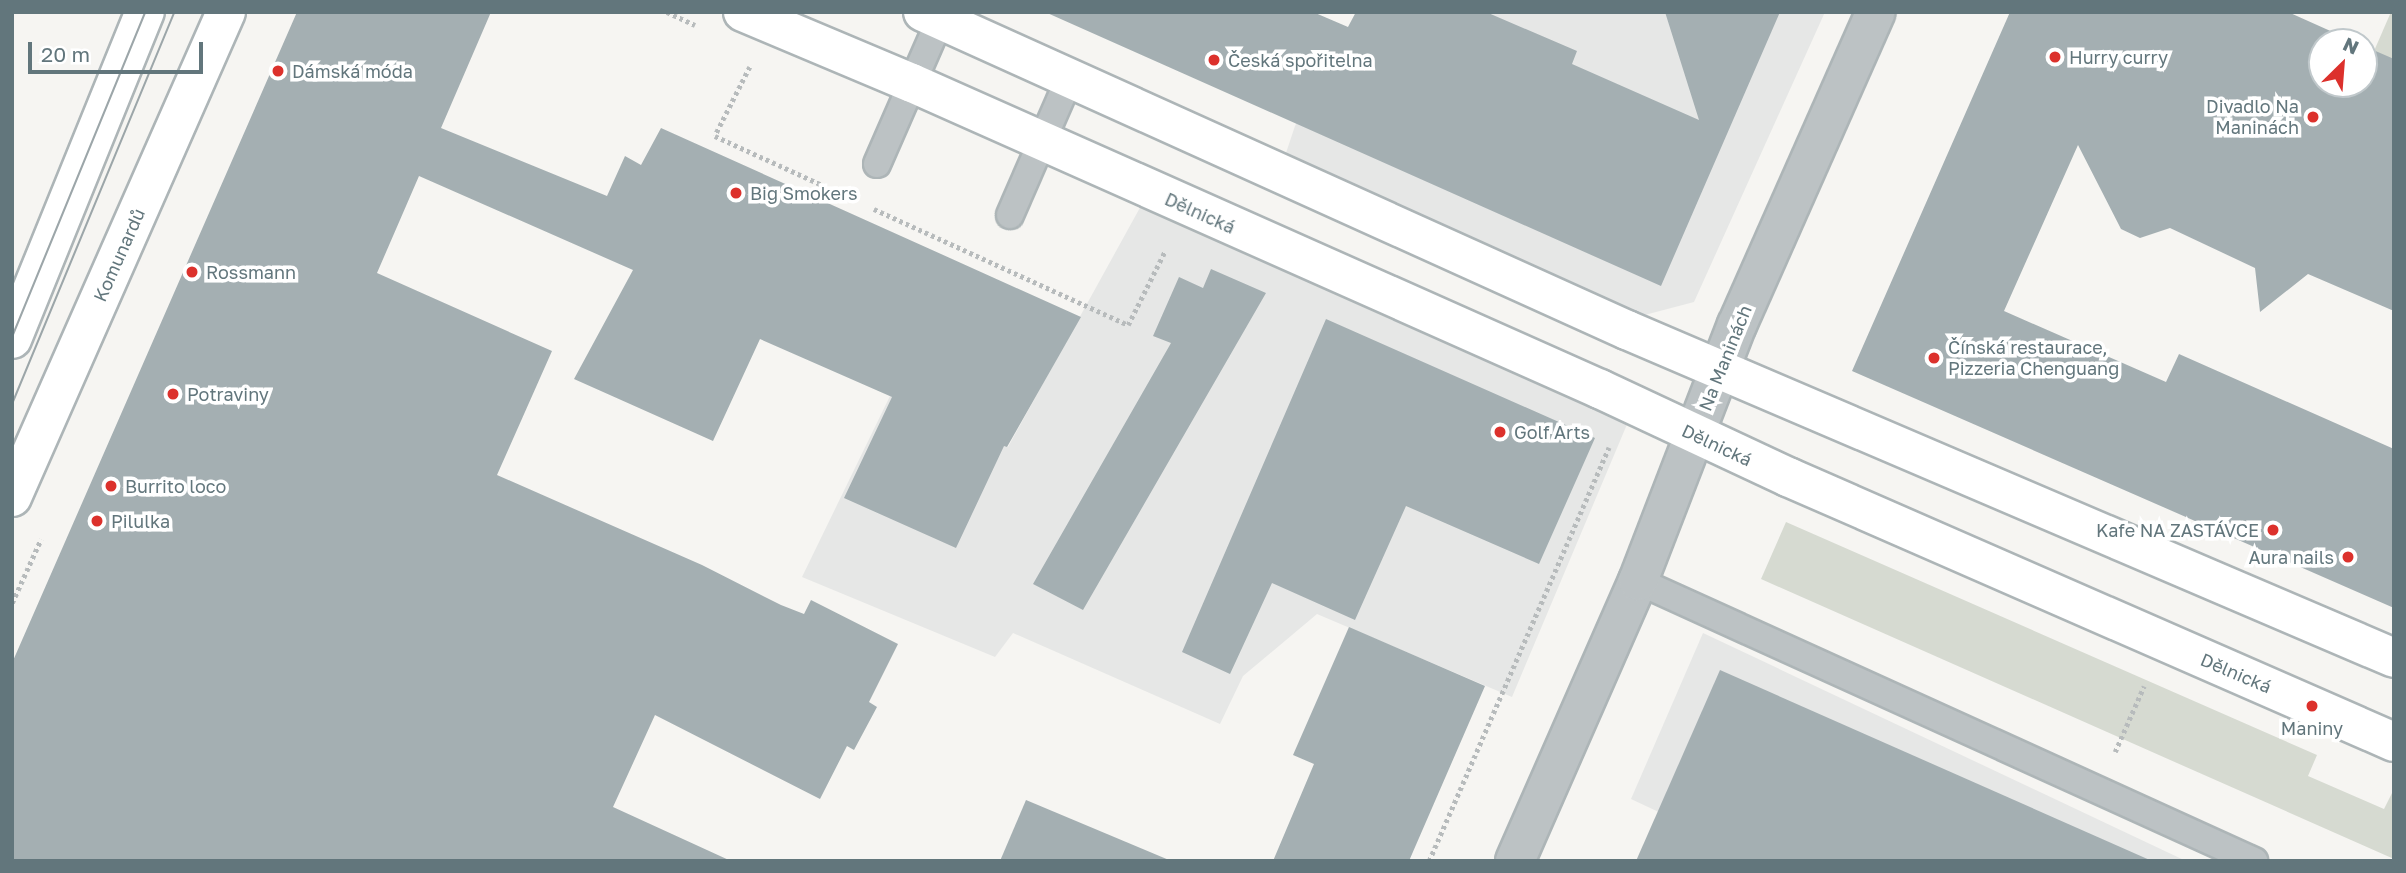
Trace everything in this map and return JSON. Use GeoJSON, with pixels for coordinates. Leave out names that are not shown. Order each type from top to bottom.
{"type":"FeatureCollection","features":[{"type":"Feature","properties":{"kind":"street"},"geometry":{"type":"LineString","coordinates":[[12,339],[145,12]]}},
{"type":"Feature","properties":{"kind":"street","name":"Komunardů"},"geometry":{"type":"LineString","coordinates":[[12,497],[226,12]]}},
{"type":"Feature","properties":{"kind":"street","name":"Dělnická"},"geometry":{"type":"LineString","coordinates":[[743,12],[912,83],[1042,144],[1600,389],[1694,435],[2394,742]]}},
{"type":"Feature","properties":{"kind":"street","name":"Na Maninách"},"geometry":{"type":"LineString","coordinates":[[1514,861],[1638,581],[1720,369],[1875,12]]}},
{"type":"Feature","properties":{"kind":"street"},"geometry":{"type":"LineString","coordinates":[[932,16],[1720,369],[2394,658]]}},
{"type":"Feature","properties":{"kind":"lane"},"geometry":{"type":"LineString","coordinates":[[877,164],[912,83],[932,16]]}},
{"type":"Feature","properties":{"kind":"lane"},"geometry":{"type":"LineString","coordinates":[[1010,215],[1069,79]]}},
{"type":"Feature","properties":{"kind":"lane"},"geometry":{"type":"LineString","coordinates":[[1638,581],[2254,861]]}},
{"type":"Feature","properties":{"kind":"path"},"geometry":{"type":"LineString","coordinates":[[715,136],[853,199]]}},
{"type":"Feature","properties":{"kind":"path"},"geometry":{"type":"LineString","coordinates":[[865,205],[1128,325],[1167,246]]}},
{"type":"Feature","properties":{"kind":"path"},"geometry":{"type":"LineString","coordinates":[[1429,861],[1610,445]]}},
{"type":"Feature","properties":{"kind":"path"},"geometry":{"type":"LineString","coordinates":[[2098,792],[2147,678]]}},
{"type":"Feature","properties":{"kind":"shaded area"},"geometry":{"type":"Polygon","coordinates":[[[1356,12],[1825,12],[1694,302],[1637,317],[1285,156],[1295,126],[1356,12]]]}},
{"type":"Feature","properties":{"kind":"shaded area"},"geometry":{"type":"Polygon","coordinates":[[[2391,12],[2394,12],[2394,95],[2378,60],[2378,42],[2391,12]]]}},
{"type":"Feature","properties":{"kind":"shaded area"},"geometry":{"type":"Polygon","coordinates":[[[1142,204],[1628,422],[1512,697],[1317,614],[1243,676],[1220,724],[1013,633],[995,657],[802,577],[890,396],[1008,447],[1142,204]]]}},
{"type":"Feature","properties":{"kind":"shaded area"},"geometry":{"type":"Polygon","coordinates":[[[1786,522],[2317,755],[2308,776],[2384,809],[2394,789],[2394,859],[1761,579],[1786,522]]]}},
{"type":"Feature","properties":{"kind":"shaded area"},"geometry":{"type":"Polygon","coordinates":[[[1703,633],[2186,861],[1763,861],[1631,799],[1703,633]]]}},
{"type":"Feature","properties":{"kind":"building"},"geometry":{"type":"Polygon","coordinates":[[[297,12],[491,12],[441,128],[607,196],[625,156],[641,165],[661,128],[1081,317],[1007,447],[1004,446],[956,548],[844,498],[892,397],[760,339],[713,441],[574,379],[633,270],[419,176],[377,273],[552,351],[497,475],[702,565],[781,605],[804,614],[811,600],[898,644],[869,702],[877,707],[854,750],[847,746],[820,799],[655,715],[613,807],[731,861],[12,861],[12,663],[297,12]]]}},
{"type":"Feature","properties":{"kind":"building"},"geometry":{"type":"Polygon","coordinates":[[[1045,12],[1313,12],[1348,27],[1356,12],[1486,12],[1577,51],[1572,64],[1699,120],[1665,12],[1780,12],[1661,286],[1045,12]]]}},
{"type":"Feature","properties":{"kind":"building"},"geometry":{"type":"Polygon","coordinates":[[[2010,12],[2288,12],[2324,28],[2308,28],[2308,98],[2378,98],[2378,52],[2394,59],[2394,311],[2308,274],[2260,312],[2255,268],[2170,228],[2140,238],[2121,229],[2078,145],[2004,311],[2166,382],[2179,354],[2394,449],[2394,608],[1852,371],[2010,12]]]}},
{"type":"Feature","properties":{"kind":"building"},"geometry":{"type":"Polygon","coordinates":[[[1211,269],[1266,293],[1083,610],[1033,584],[1171,343],[1153,336],[1179,277],[1203,288],[1211,269]]]}},
{"type":"Feature","properties":{"kind":"building"},"geometry":{"type":"Polygon","coordinates":[[[1326,319],[1595,438],[1539,564],[1406,506],[1355,620],[1272,583],[1230,674],[1182,652],[1326,319]]]}},
{"type":"Feature","properties":{"kind":"building"},"geometry":{"type":"Polygon","coordinates":[[[1349,627],[1485,686],[1409,861],[1273,861],[1314,764],[1293,755],[1349,627]]]}},
{"type":"Feature","properties":{"kind":"building"},"geometry":{"type":"Polygon","coordinates":[[[1720,670],[2152,861],[1636,861],[1720,670]]]}},
{"type":"Feature","properties":{"kind":"building"},"geometry":{"type":"Polygon","coordinates":[[[1026,800],[1169,860],[1169,861],[1000,861],[1026,800]]]}},
{"type":"Feature","properties":{"kind":"tram line"},"geometry":{"type":"LineString","coordinates":[[12,337],[145,12]]}},
{"type":"Feature","properties":{"kind":"tram line"},"geometry":{"type":"LineString","coordinates":[[12,404],[174,12]]}},
{"type":"Feature","properties":{"kind":"place","name":"Hurry curry"},"geometry":{"type":"Point","coordinates":[2055,57]}},
{"type":"Feature","properties":{"kind":"place","name":"Česká spořitelna"},"geometry":{"type":"Point","coordinates":[1214,60]}},
{"type":"Feature","properties":{"kind":"place","name":"Dámská móda"},"geometry":{"type":"Point","coordinates":[278,71]}},
{"type":"Feature","properties":{"kind":"place","name":"Divadlo Na Maninách"},"geometry":{"type":"Point","coordinates":[2313,117]}},
{"type":"Feature","properties":{"kind":"place","name":"Big Smokers"},"geometry":{"type":"Point","coordinates":[736,193]}},
{"type":"Feature","properties":{"kind":"place","name":"Rossmann"},"geometry":{"type":"Point","coordinates":[192,272]}},
{"type":"Feature","properties":{"kind":"place","name":"Čínská restaurace, Pizzeria Chenguang"},"geometry":{"type":"Point","coordinates":[1934,358]}},
{"type":"Feature","properties":{"kind":"place","name":"Potraviny"},"geometry":{"type":"Point","coordinates":[173,394]}},
{"type":"Feature","properties":{"kind":"place","name":"Golf Arts"},"geometry":{"type":"Point","coordinates":[1500,432]}},
{"type":"Feature","properties":{"kind":"place","name":"Burrito loco"},"geometry":{"type":"Point","coordinates":[111,486]}},
{"type":"Feature","properties":{"kind":"place","name":"Pilulka"},"geometry":{"type":"Point","coordinates":[97,521]}},
{"type":"Feature","properties":{"kind":"place","name":"Kafe NA ZASTÁVCE"},"geometry":{"type":"Point","coordinates":[2273,530]}},
{"type":"Feature","properties":{"kind":"place","name":"Aura nails"},"geometry":{"type":"Point","coordinates":[2348,557]}},
{"type":"Feature","properties":{"kind":"place","name":"Maniny"},"geometry":{"type":"Point","coordinates":[2312,706]}}]}
